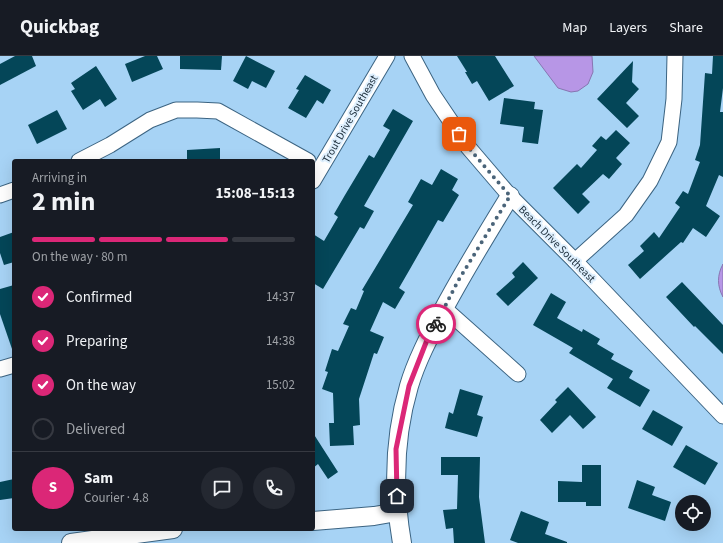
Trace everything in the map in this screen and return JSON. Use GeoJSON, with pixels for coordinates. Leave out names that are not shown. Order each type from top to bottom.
{"type":"FeatureCollection","features":[{"type":"Feature","properties":{"kind":"street","name":"Trout Drive Southeast"},"geometry":{"type":"LineString","coordinates":[[315,163],[387,56]]}},
{"type":"Feature","properties":{"kind":"street","name":"Beach Drive Southeast"},"geometry":{"type":"LineString","coordinates":[[412,56],[433,95],[468,147],[510,196],[575,261],[723,416]]}},
{"type":"Feature","properties":{"kind":"street"},"geometry":{"type":"LineString","coordinates":[[575,261],[626,215],[650,180],[669,142],[674,99],[675,56]]}},
{"type":"Feature","properties":{"kind":"street"},"geometry":{"type":"LineString","coordinates":[[82,159],[110,145],[150,120],[176,110],[218,111],[305,159]]}},
{"type":"Feature","properties":{"kind":"street"},"geometry":{"type":"LineString","coordinates":[[0,195],[12,191]]}},
{"type":"Feature","properties":{"kind":"street"},"geometry":{"type":"LineString","coordinates":[[402,543],[397,512],[396,449],[409,386],[427,340],[458,281],[510,196]]}},
{"type":"Feature","properties":{"kind":"street"},"geometry":{"type":"LineString","coordinates":[[444,308],[518,374]]}},
{"type":"Feature","properties":{"kind":"street"},"geometry":{"type":"LineString","coordinates":[[0,369],[12,366]]}},
{"type":"Feature","properties":{"kind":"street"},"geometry":{"type":"LineString","coordinates":[[315,520],[374,516],[397,512]]}},
{"type":"Feature","properties":{"kind":"street"},"geometry":{"type":"LineString","coordinates":[[71,543],[158,531]]}},
{"type":"Feature","properties":{"kind":"shaded area"},"geometry":{"type":"Polygon","coordinates":[[[534,56],[592,56],[593,72],[588,84],[578,91],[571,92],[558,88],[534,56]]]}},
{"type":"Feature","properties":{"kind":"shaded area"},"geometry":{"type":"Polygon","coordinates":[[[723,264],[723,297],[718,280],[723,264]]]}},
{"type":"Feature","properties":{"kind":"building"},"geometry":{"type":"Polygon","coordinates":[[[15,56],[32,56],[36,66],[0,85],[0,64],[15,56]]]}},
{"type":"Feature","properties":{"kind":"building"},"geometry":{"type":"Polygon","coordinates":[[[145,56],[157,56],[163,69],[132,82],[125,64],[145,56]]]}},
{"type":"Feature","properties":{"kind":"building"},"geometry":{"type":"Polygon","coordinates":[[[180,56],[222,56],[221,70],[180,69],[180,56]]]}},
{"type":"Feature","properties":{"kind":"building"},"geometry":{"type":"Polygon","coordinates":[[[246,56],[275,71],[266,88],[252,81],[248,89],[233,81],[246,56]]]}},
{"type":"Feature","properties":{"kind":"building"},"geometry":{"type":"Polygon","coordinates":[[[457,56],[495,56],[514,86],[489,101],[477,81],[472,84],[465,72],[467,72],[457,56]]]}},
{"type":"Feature","properties":{"kind":"building"},"geometry":{"type":"Polygon","coordinates":[[[713,56],[723,56],[723,88],[720,112],[723,112],[723,177],[719,175],[706,206],[720,216],[706,237],[693,228],[683,243],[681,242],[640,279],[628,265],[644,251],[640,246],[654,232],[659,238],[680,207],[675,203],[683,191],[688,194],[700,162],[695,160],[700,145],[705,73],[712,74],[713,56]]]}},
{"type":"Feature","properties":{"kind":"building"},"geometry":{"type":"Polygon","coordinates":[[[633,61],[632,82],[639,89],[626,103],[639,116],[627,128],[597,99],[633,61]]]}},
{"type":"Feature","properties":{"kind":"building"},"geometry":{"type":"Polygon","coordinates":[[[96,66],[117,99],[105,107],[100,99],[83,110],[71,91],[75,89],[71,83],[96,66]]]}},
{"type":"Feature","properties":{"kind":"building"},"geometry":{"type":"Polygon","coordinates":[[[305,75],[331,90],[323,104],[317,100],[306,118],[288,108],[299,90],[296,89],[305,75]]]}},
{"type":"Feature","properties":{"kind":"building"},"geometry":{"type":"Polygon","coordinates":[[[504,98],[535,102],[534,109],[543,110],[538,144],[522,142],[524,127],[500,124],[504,98]]]}},
{"type":"Feature","properties":{"kind":"building"},"geometry":{"type":"Polygon","coordinates":[[[393,109],[413,121],[364,206],[374,211],[364,229],[360,227],[323,289],[315,284],[315,235],[324,241],[338,217],[334,214],[345,195],[369,155],[374,158],[390,130],[383,126],[393,109]]]}},
{"type":"Feature","properties":{"kind":"building"},"geometry":{"type":"Polygon","coordinates":[[[57,110],[67,129],[37,144],[28,125],[57,110]]]}},
{"type":"Feature","properties":{"kind":"building"},"geometry":{"type":"Polygon","coordinates":[[[616,130],[630,143],[616,158],[622,164],[609,179],[603,174],[582,194],[590,202],[578,214],[553,188],[577,164],[581,168],[597,150],[592,146],[601,136],[606,140],[616,130]]]}},
{"type":"Feature","properties":{"kind":"building"},"geometry":{"type":"Polygon","coordinates":[[[220,148],[220,159],[187,159],[187,150],[220,148]]]}},
{"type":"Feature","properties":{"kind":"building"},"geometry":{"type":"Polygon","coordinates":[[[441,169],[458,179],[452,190],[459,195],[443,222],[438,220],[399,288],[405,292],[395,309],[383,302],[370,331],[384,337],[377,354],[374,353],[359,399],[360,425],[353,426],[354,445],[330,446],[329,423],[334,423],[333,393],[322,389],[328,372],[325,371],[332,349],[338,351],[349,326],[343,324],[351,308],[356,310],[364,291],[362,290],[413,205],[408,202],[421,179],[432,185],[441,169]]]}},
{"type":"Feature","properties":{"kind":"building"},"geometry":{"type":"Polygon","coordinates":[[[12,233],[12,263],[4,265],[0,253],[0,237],[12,233]]]}},
{"type":"Feature","properties":{"kind":"building"},"geometry":{"type":"Polygon","coordinates":[[[523,262],[538,278],[508,306],[496,294],[515,277],[512,273],[523,262]]]}},
{"type":"Feature","properties":{"kind":"building"},"geometry":{"type":"Polygon","coordinates":[[[682,282],[723,325],[723,354],[695,326],[694,327],[666,297],[682,282]]]}},
{"type":"Feature","properties":{"kind":"building"},"geometry":{"type":"Polygon","coordinates":[[[12,286],[12,349],[0,314],[0,289],[12,286]]]}},
{"type":"Feature","properties":{"kind":"building"},"geometry":{"type":"Polygon","coordinates":[[[551,293],[566,302],[557,318],[582,332],[583,329],[600,339],[597,344],[614,354],[611,359],[633,371],[629,378],[650,390],[640,407],[607,388],[613,379],[569,353],[573,348],[533,325],[551,293]]]}},
{"type":"Feature","properties":{"kind":"building"},"geometry":{"type":"Polygon","coordinates":[[[568,387],[596,417],[583,429],[570,415],[552,433],[540,420],[557,402],[555,400],[568,387]]]}},
{"type":"Feature","properties":{"kind":"building"},"geometry":{"type":"Polygon","coordinates":[[[460,389],[483,396],[477,415],[483,417],[477,437],[445,428],[449,412],[453,414],[460,389]]]}},
{"type":"Feature","properties":{"kind":"building"},"geometry":{"type":"Polygon","coordinates":[[[653,410],[683,427],[672,446],[642,429],[653,410]]]}},
{"type":"Feature","properties":{"kind":"building"},"geometry":{"type":"Polygon","coordinates":[[[315,436],[338,472],[328,479],[318,464],[315,466],[315,436]]]}},
{"type":"Feature","properties":{"kind":"building"},"geometry":{"type":"Polygon","coordinates":[[[686,445],[718,463],[705,485],[673,467],[686,445]]]}},
{"type":"Feature","properties":{"kind":"building"},"geometry":{"type":"Polygon","coordinates":[[[441,457],[480,457],[479,497],[485,543],[454,543],[453,528],[446,529],[443,510],[457,509],[458,475],[441,475],[441,457]]]}},
{"type":"Feature","properties":{"kind":"building"},"geometry":{"type":"Polygon","coordinates":[[[582,465],[601,465],[601,506],[586,506],[586,502],[558,502],[558,481],[582,482],[582,465]]]}},
{"type":"Feature","properties":{"kind":"building"},"geometry":{"type":"Polygon","coordinates":[[[12,479],[12,498],[0,500],[0,482],[12,479]]]}},
{"type":"Feature","properties":{"kind":"building"},"geometry":{"type":"Polygon","coordinates":[[[637,480],[655,487],[652,495],[671,502],[665,521],[628,508],[637,480]]]}},
{"type":"Feature","properties":{"kind":"building"},"geometry":{"type":"Polygon","coordinates":[[[521,511],[549,522],[545,534],[567,543],[518,543],[510,540],[521,511]]]}},
{"type":"Feature","properties":{"kind":"way so far"},"geometry":{"type":"LineString","coordinates":[[436,324],[458,281],[510,196],[468,147],[459,134]]}},
{"type":"Feature","properties":{"kind":"route"},"geometry":{"type":"LineString","coordinates":[[397,496],[396,449],[409,386],[427,340],[436,324]]}}]}
